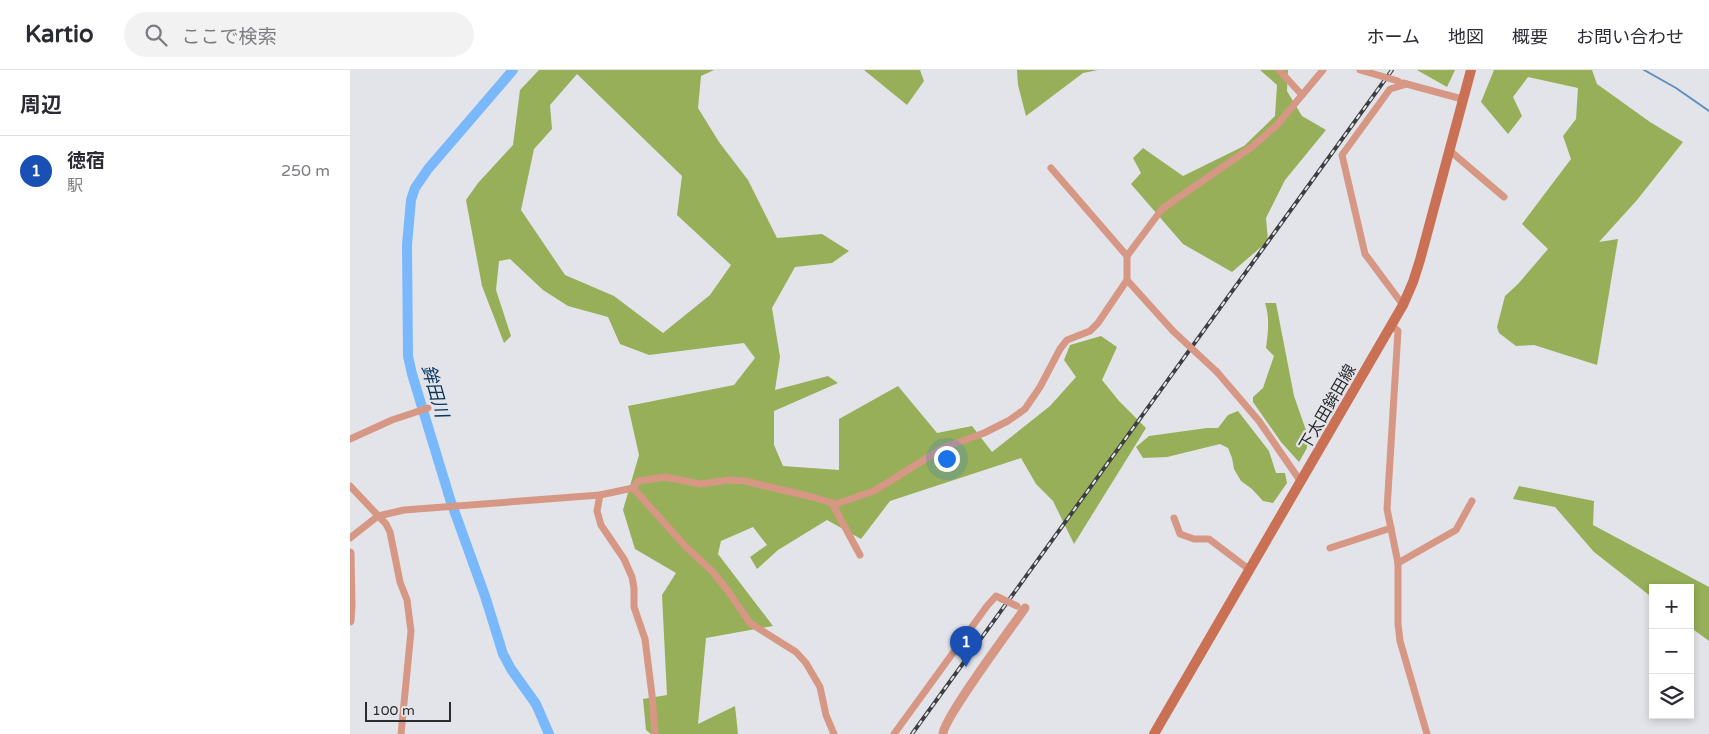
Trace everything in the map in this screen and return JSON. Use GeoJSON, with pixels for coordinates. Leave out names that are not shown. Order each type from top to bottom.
{"type":"FeatureCollection","features":[{"type":"Feature","properties":{"kind":"main road","name":"下太田鉾田線"},"geometry":{"type":"LineString","coordinates":[[1154,734],[1403,305],[1420,260],[1471,70]]}},
{"type":"Feature","properties":{"kind":"street"},"geometry":{"type":"LineString","coordinates":[[1279,70],[1302,95]]}},
{"type":"Feature","properties":{"kind":"street"},"geometry":{"type":"LineString","coordinates":[[350,538],[378,516],[404,510],[600,495],[633,488],[638,481],[653,477],[665,476],[700,484],[737,481],[812,497],[833,505],[874,491],[943,448],[984,433],[1025,409],[1067,340],[1090,331],[1127,280],[1127,256],[1162,209],[1253,146],[1277,125],[1323,70]]}},
{"type":"Feature","properties":{"kind":"street"},"geometry":{"type":"LineString","coordinates":[[1360,70],[1462,99]]}},
{"type":"Feature","properties":{"kind":"street"},"geometry":{"type":"LineString","coordinates":[[1403,305],[1365,254],[1342,155],[1390,89],[1407,84]]}},
{"type":"Feature","properties":{"kind":"street"},"geometry":{"type":"LineString","coordinates":[[1449,150],[1504,197]]}},
{"type":"Feature","properties":{"kind":"street"},"geometry":{"type":"LineString","coordinates":[[1050,168],[1127,256]]}},
{"type":"Feature","properties":{"kind":"street"},"geometry":{"type":"LineString","coordinates":[[1127,280],[1173,331],[1217,372],[1259,421],[1301,482]]}},
{"type":"Feature","properties":{"kind":"street"},"geometry":{"type":"LineString","coordinates":[[1392,326],[1398,331],[1387,509],[1398,563],[1398,624],[1400,641],[1427,734]]}},
{"type":"Feature","properties":{"kind":"street"},"geometry":{"type":"LineString","coordinates":[[350,439],[392,420],[428,408]]}},
{"type":"Feature","properties":{"kind":"street"},"geometry":{"type":"LineString","coordinates":[[350,486],[386,524],[390,532],[400,582],[407,600],[411,631],[401,734]]}},
{"type":"Feature","properties":{"kind":"street"},"geometry":{"type":"LineString","coordinates":[[633,488],[686,547],[712,571],[750,624],[796,652],[806,663],[820,688],[826,715],[834,734]]}},
{"type":"Feature","properties":{"kind":"street"},"geometry":{"type":"LineString","coordinates":[[600,495],[597,511],[601,525],[612,544],[624,559],[634,588],[634,607],[644,639],[651,681],[655,734]]}},
{"type":"Feature","properties":{"kind":"street"},"geometry":{"type":"LineString","coordinates":[[1398,563],[1456,530],[1472,501]]}},
{"type":"Feature","properties":{"kind":"street"},"geometry":{"type":"LineString","coordinates":[[833,505],[860,555]]}},
{"type":"Feature","properties":{"kind":"street"},"geometry":{"type":"LineString","coordinates":[[1174,518],[1180,534],[1194,539],[1209,539],[1250,570]]}},
{"type":"Feature","properties":{"kind":"street"},"geometry":{"type":"LineString","coordinates":[[1330,548],[1391,528]]}},
{"type":"Feature","properties":{"kind":"street"},"geometry":{"type":"LineString","coordinates":[[350,553],[350,621]]}},
{"type":"Feature","properties":{"kind":"street"},"geometry":{"type":"LineString","coordinates":[[894,734],[996,596],[1021,607],[942,732]]}},
{"type":"Feature","properties":{"kind":"green space"},"geometry":{"type":"Polygon","coordinates":[[[539,70],[714,70],[701,76],[698,108],[719,142],[748,180],[777,238],[822,234],[849,251],[832,263],[795,267],[772,308],[780,357],[775,390],[828,376],[838,383],[774,411],[774,445],[783,466],[839,470],[839,419],[898,386],[937,433],[972,426],[992,452],[1050,406],[1076,377],[1064,360],[1070,345],[1101,336],[1117,347],[1102,380],[1119,401],[1146,428],[1074,544],[1053,501],[1036,484],[1021,458],[890,501],[861,539],[827,520],[778,550],[757,569],[750,557],[767,545],[753,527],[721,541],[718,554],[773,626],[706,638],[698,724],[735,706],[738,734],[651,734],[646,730],[643,699],[667,695],[662,595],[676,573],[635,549],[623,510],[639,455],[628,406],[734,385],[755,358],[744,343],[649,355],[620,344],[608,317],[568,306],[543,290],[510,259],[499,261],[496,290],[511,336],[504,343],[482,286],[466,200],[478,183],[513,145],[520,90],[539,70]],[[577,74],[550,105],[552,129],[534,149],[521,210],[565,275],[614,296],[663,333],[710,295],[731,265],[677,215],[682,176],[577,74]]]}},
{"type":"Feature","properties":{"kind":"green space"},"geometry":{"type":"Polygon","coordinates":[[[864,70],[920,70],[924,81],[907,105],[864,70]]]}},
{"type":"Feature","properties":{"kind":"green space"},"geometry":{"type":"Polygon","coordinates":[[[1017,70],[1098,70],[1083,73],[1026,116],[1018,85],[1017,70]]]}},
{"type":"Feature","properties":{"kind":"green space"},"geometry":{"type":"Polygon","coordinates":[[[1260,70],[1288,70],[1287,91],[1302,116],[1326,130],[1285,180],[1266,218],[1268,241],[1232,272],[1183,244],[1131,184],[1141,173],[1133,158],[1143,148],[1183,176],[1244,146],[1275,116],[1277,85],[1260,70]]]}},
{"type":"Feature","properties":{"kind":"green space"},"geometry":{"type":"Polygon","coordinates":[[[1417,70],[1455,70],[1447,87],[1417,70]]]}},
{"type":"Feature","properties":{"kind":"green space"},"geometry":{"type":"Polygon","coordinates":[[[1494,70],[1592,70],[1597,84],[1650,122],[1683,142],[1637,200],[1599,242],[1618,239],[1597,365],[1534,345],[1516,346],[1499,333],[1497,327],[1505,296],[1548,249],[1522,224],[1571,159],[1563,136],[1576,119],[1578,88],[1528,77],[1513,97],[1522,116],[1508,134],[1481,102],[1494,70]]]}},
{"type":"Feature","properties":{"kind":"green space"},"geometry":{"type":"Polygon","coordinates":[[[1265,303],[1276,303],[1294,396],[1307,433],[1307,448],[1299,462],[1281,442],[1253,402],[1253,397],[1263,388],[1274,356],[1266,348],[1268,320],[1265,303]]]}},
{"type":"Feature","properties":{"kind":"green space"},"geometry":{"type":"Polygon","coordinates":[[[1238,411],[1269,451],[1276,473],[1285,473],[1287,483],[1273,503],[1263,501],[1241,481],[1234,469],[1228,448],[1220,444],[1167,457],[1143,458],[1136,447],[1149,436],[1218,428],[1228,415],[1238,411]]]}},
{"type":"Feature","properties":{"kind":"green space"},"geometry":{"type":"Polygon","coordinates":[[[1519,486],[1594,501],[1593,525],[1709,587],[1709,641],[1694,630],[1694,584],[1649,584],[1649,595],[1594,552],[1555,507],[1513,499],[1519,486]]]}},
{"type":"Feature","properties":{"kind":"waterway","name":"鉾田川"},"geometry":{"type":"LineString","coordinates":[[513,70],[428,169],[415,188],[411,200],[407,245],[408,356],[450,499],[485,596],[503,654],[511,669],[536,704],[549,734]]}},
{"type":"Feature","properties":{"kind":"waterway"},"geometry":{"type":"LineString","coordinates":[[1644,70],[1676,88],[1709,111]]}},
{"type":"Feature","properties":{"kind":"railway"},"geometry":{"type":"LineString","coordinates":[[912,734],[1392,70]]}},
{"type":"Feature","properties":{"kind":"place","name":"徳宿"},"geometry":{"type":"Point","coordinates":[966,667]}}]}
